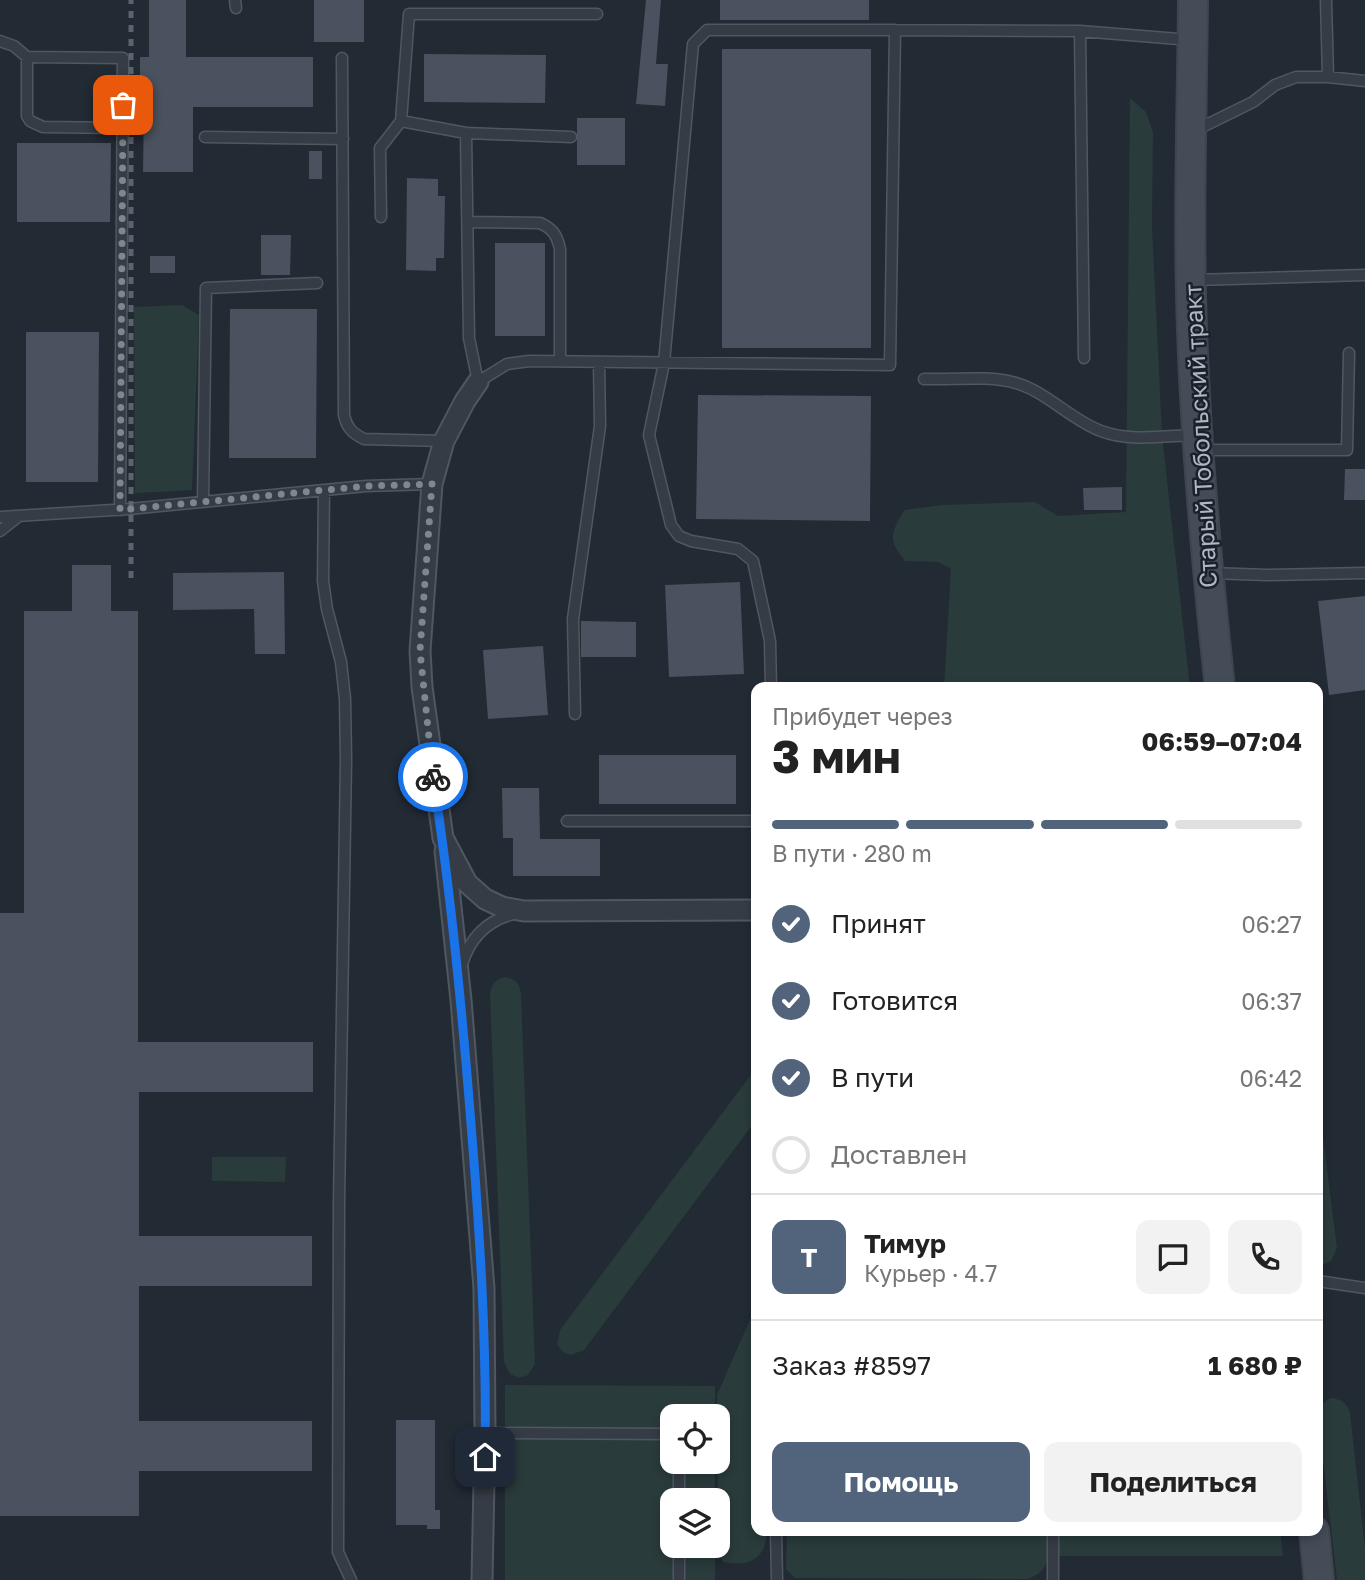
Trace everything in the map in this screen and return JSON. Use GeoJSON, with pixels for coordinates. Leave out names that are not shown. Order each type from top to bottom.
{"type":"FeatureCollection","features":[{"type":"Feature","properties":{"kind":"street"},"geometry":{"type":"LineString","coordinates":[[1191,184],[1193,0]]}},
{"type":"Feature","properties":{"kind":"street"},"geometry":{"type":"LineString","coordinates":[[1191,184],[1206,0]]}},
{"type":"Feature","properties":{"kind":"street","name":"Старый Тобольский тракт"},"geometry":{"type":"LineString","coordinates":[[1191,184],[1191,280],[1197,442],[1219,682]]}},
{"type":"Feature","properties":{"kind":"street"},"geometry":{"type":"LineString","coordinates":[[478,382],[444,441],[432,484],[420,651],[422,687],[459,973],[484,1288],[482,1580]]}},
{"type":"Feature","properties":{"kind":"street"},"geometry":{"type":"LineString","coordinates":[[443,838],[467,883],[485,899],[502,907],[524,911],[751,910]]}},
{"type":"Feature","properties":{"kind":"street"},"geometry":{"type":"LineString","coordinates":[[1315,1536],[1319,1580]]}},
{"type":"Feature","properties":{"kind":"lane"},"geometry":{"type":"LineString","coordinates":[[1326,0],[1328,77]]}},
{"type":"Feature","properties":{"kind":"lane"},"geometry":{"type":"LineString","coordinates":[[381,217],[380,148],[401,121],[410,14],[597,14]]}},
{"type":"Feature","properties":{"kind":"lane"},"geometry":{"type":"LineString","coordinates":[[771,682],[770,641],[753,561],[738,549],[691,541],[679,536],[671,526],[649,435],[664,363],[693,44],[706,30],[1080,31],[1193,40]]}},
{"type":"Feature","properties":{"kind":"lane"},"geometry":{"type":"LineString","coordinates":[[466,132],[469,338],[478,382],[508,364],[529,361],[890,365],[895,30]]}},
{"type":"Feature","properties":{"kind":"lane"},"geometry":{"type":"LineString","coordinates":[[1080,31],[1084,358]]}},
{"type":"Feature","properties":{"kind":"lane"},"geometry":{"type":"LineString","coordinates":[[0,41],[14,46],[27,57],[123,58],[120,510]]}},
{"type":"Feature","properties":{"kind":"lane"},"geometry":{"type":"LineString","coordinates":[[27,57],[27,116],[30,121],[43,127],[123,128]]}},
{"type":"Feature","properties":{"kind":"lane"},"geometry":{"type":"LineString","coordinates":[[342,58],[344,415],[347,426],[354,434],[365,439],[444,441]]}},
{"type":"Feature","properties":{"kind":"lane"},"geometry":{"type":"LineString","coordinates":[[1196,130],[1253,102],[1275,85],[1296,77],[1365,81]]}},
{"type":"Feature","properties":{"kind":"lane"},"geometry":{"type":"LineString","coordinates":[[401,121],[466,132],[571,136]]}},
{"type":"Feature","properties":{"kind":"lane"},"geometry":{"type":"LineString","coordinates":[[205,137],[343,139]]}},
{"type":"Feature","properties":{"kind":"lane"},"geometry":{"type":"LineString","coordinates":[[468,222],[540,223],[550,228],[557,237],[560,249],[560,361]]}},
{"type":"Feature","properties":{"kind":"lane"},"geometry":{"type":"LineString","coordinates":[[1191,280],[1365,275]]}},
{"type":"Feature","properties":{"kind":"lane"},"geometry":{"type":"LineString","coordinates":[[203,502],[206,288],[317,283]]}},
{"type":"Feature","properties":{"kind":"lane"},"geometry":{"type":"LineString","coordinates":[[924,379],[997,380],[1016,383],[1112,435],[1347,450],[1349,353]]}},
{"type":"Feature","properties":{"kind":"lane"},"geometry":{"type":"LineString","coordinates":[[575,714],[573,619],[600,426],[599,362]]}},
{"type":"Feature","properties":{"kind":"lane"},"geometry":{"type":"LineString","coordinates":[[0,516],[120,510],[366,486],[432,484]]}},
{"type":"Feature","properties":{"kind":"lane"},"geometry":{"type":"LineString","coordinates":[[324,491],[323,581],[327,609],[341,662],[345,699],[338,1552],[351,1580]]}},
{"type":"Feature","properties":{"kind":"lane"},"geometry":{"type":"LineString","coordinates":[[0,531],[19,516]]}},
{"type":"Feature","properties":{"kind":"lane"},"geometry":{"type":"LineString","coordinates":[[1208,573],[1365,573]]}},
{"type":"Feature","properties":{"kind":"lane"},"geometry":{"type":"LineString","coordinates":[[567,821],[751,821]]}},
{"type":"Feature","properties":{"kind":"lane"},"geometry":{"type":"LineString","coordinates":[[459,973],[468,946],[477,933],[504,916],[524,911]]}},
{"type":"Feature","properties":{"kind":"lane"},"geometry":{"type":"LineString","coordinates":[[1323,1282],[1365,1288]]}},
{"type":"Feature","properties":{"kind":"lane"},"geometry":{"type":"LineString","coordinates":[[485,1433],[660,1434]]}},
{"type":"Feature","properties":{"kind":"lane"},"geometry":{"type":"LineString","coordinates":[[776,1536],[777,1580]]}},
{"type":"Feature","properties":{"kind":"lane"},"geometry":{"type":"LineString","coordinates":[[1053,1536],[1053,1580]]}},
{"type":"Feature","properties":{"kind":"lane"},"geometry":{"type":"LineString","coordinates":[[679,1558],[679,1580]]}},
{"type":"Feature","properties":{"kind":"shaded area"},"geometry":{"type":"Polygon","coordinates":[[[1130,98],[1146,112],[1153,132],[1152,226],[1162,435],[1189,682],[944,682],[951,569],[938,562],[905,561],[893,542],[896,525],[904,510],[942,505],[1035,502],[1058,516],[1126,512],[1130,98]]]}},
{"type":"Feature","properties":{"kind":"shaded area"},"geometry":{"type":"Polygon","coordinates":[[[182,305],[199,315],[192,490],[135,493],[134,307],[182,305]]]}},
{"type":"Feature","properties":{"kind":"shaded area"},"geometry":{"type":"Polygon","coordinates":[[[506,977],[517,982],[521,994],[535,1364],[528,1375],[519,1378],[510,1374],[504,1362],[490,992],[495,982],[506,977]]]}},
{"type":"Feature","properties":{"kind":"shaded area"},"geometry":{"type":"Polygon","coordinates":[[[751,1075],[751,1127],[584,1350],[571,1355],[563,1352],[557,1344],[560,1330],[751,1075]]]}},
{"type":"Feature","properties":{"kind":"shaded area"},"geometry":{"type":"Polygon","coordinates":[[[1323,1137],[1337,1248],[1331,1261],[1324,1264],[1323,1137]]]}},
{"type":"Feature","properties":{"kind":"shaded area"},"geometry":{"type":"Polygon","coordinates":[[[212,1157],[286,1157],[285,1182],[212,1181],[212,1157]]]}},
{"type":"Feature","properties":{"kind":"shaded area"},"geometry":{"type":"Polygon","coordinates":[[[751,1317],[751,1536],[766,1536],[760,1554],[749,1562],[723,1562],[721,1558],[730,1558],[730,1488],[718,1488],[718,1474],[730,1474],[730,1404],[717,1404],[717,1395],[751,1317]]]}},
{"type":"Feature","properties":{"kind":"shaded area"},"geometry":{"type":"Polygon","coordinates":[[[505,1385],[715,1386],[715,1404],[660,1404],[660,1474],[715,1474],[715,1488],[660,1488],[660,1558],[715,1558],[715,1580],[505,1580],[505,1385]]]}},
{"type":"Feature","properties":{"kind":"shaded area"},"geometry":{"type":"Polygon","coordinates":[[[1332,1398],[1344,1402],[1350,1413],[1365,1549],[1365,1580],[1337,1580],[1323,1460],[1323,1404],[1332,1398]]]}},
{"type":"Feature","properties":{"kind":"shaded area"},"geometry":{"type":"Polygon","coordinates":[[[787,1536],[1047,1536],[1048,1554],[1045,1566],[1042,1571],[1028,1579],[795,1578],[786,1569],[787,1536]]]}},
{"type":"Feature","properties":{"kind":"shaded area"},"geometry":{"type":"Polygon","coordinates":[[[1059,1536],[1281,1536],[1283,1556],[1059,1556],[1059,1536]]]}},
{"type":"Feature","properties":{"kind":"building"},"geometry":{"type":"Polygon","coordinates":[[[149,0],[186,0],[186,57],[313,57],[313,107],[193,107],[193,172],[143,172],[144,107],[140,107],[140,57],[149,57],[149,0]]]}},
{"type":"Feature","properties":{"kind":"building"},"geometry":{"type":"Polygon","coordinates":[[[314,0],[364,0],[364,42],[314,42],[314,0]]]}},
{"type":"Feature","properties":{"kind":"building"},"geometry":{"type":"Polygon","coordinates":[[[646,0],[661,0],[656,64],[668,64],[665,106],[636,104],[646,0]]]}},
{"type":"Feature","properties":{"kind":"building"},"geometry":{"type":"Polygon","coordinates":[[[720,0],[869,0],[869,20],[720,20],[720,0]]]}},
{"type":"Feature","properties":{"kind":"building"},"geometry":{"type":"Polygon","coordinates":[[[722,49],[871,49],[871,348],[722,348],[722,49]]]}},
{"type":"Feature","properties":{"kind":"building"},"geometry":{"type":"Polygon","coordinates":[[[424,54],[546,55],[545,103],[424,102],[424,54]]]}},
{"type":"Feature","properties":{"kind":"building"},"geometry":{"type":"Polygon","coordinates":[[[577,118],[625,118],[625,165],[577,165],[577,118]]]}},
{"type":"Feature","properties":{"kind":"building"},"geometry":{"type":"Polygon","coordinates":[[[17,143],[111,143],[110,222],[17,222],[17,143]]]}},
{"type":"Feature","properties":{"kind":"building"},"geometry":{"type":"Polygon","coordinates":[[[309,151],[322,151],[322,179],[309,179],[309,151]]]}},
{"type":"Feature","properties":{"kind":"building"},"geometry":{"type":"Polygon","coordinates":[[[407,178],[438,179],[438,196],[445,196],[444,258],[436,258],[436,271],[406,270],[407,178]]]}},
{"type":"Feature","properties":{"kind":"building"},"geometry":{"type":"Polygon","coordinates":[[[261,235],[291,235],[290,275],[261,275],[261,235]]]}},
{"type":"Feature","properties":{"kind":"building"},"geometry":{"type":"Polygon","coordinates":[[[495,243],[545,243],[545,336],[495,336],[495,243]]]}},
{"type":"Feature","properties":{"kind":"building"},"geometry":{"type":"Polygon","coordinates":[[[150,256],[175,256],[175,273],[150,273],[150,256]]]}},
{"type":"Feature","properties":{"kind":"building"},"geometry":{"type":"Polygon","coordinates":[[[230,309],[317,309],[316,458],[229,458],[230,309]]]}},
{"type":"Feature","properties":{"kind":"building"},"geometry":{"type":"Polygon","coordinates":[[[26,332],[99,332],[98,482],[26,482],[26,332]]]}},
{"type":"Feature","properties":{"kind":"building"},"geometry":{"type":"Polygon","coordinates":[[[698,395],[871,396],[870,521],[696,519],[698,395]]]}},
{"type":"Feature","properties":{"kind":"building"},"geometry":{"type":"Polygon","coordinates":[[[1345,469],[1365,469],[1365,500],[1344,500],[1345,469]]]}},
{"type":"Feature","properties":{"kind":"building"},"geometry":{"type":"Polygon","coordinates":[[[1122,487],[1122,510],[1084,510],[1083,488],[1122,487]]]}},
{"type":"Feature","properties":{"kind":"building"},"geometry":{"type":"Polygon","coordinates":[[[72,565],[111,565],[111,611],[138,611],[138,1042],[313,1042],[313,1092],[139,1092],[139,1236],[312,1236],[312,1286],[139,1286],[139,1421],[312,1421],[312,1471],[139,1471],[139,1516],[0,1516],[0,913],[24,913],[24,611],[72,611],[72,565]]]}},
{"type":"Feature","properties":{"kind":"building"},"geometry":{"type":"Polygon","coordinates":[[[284,572],[285,654],[255,654],[254,609],[173,610],[173,573],[284,572]]]}},
{"type":"Feature","properties":{"kind":"building"},"geometry":{"type":"Polygon","coordinates":[[[740,582],[744,674],[669,677],[665,585],[740,582]]]}},
{"type":"Feature","properties":{"kind":"building"},"geometry":{"type":"Polygon","coordinates":[[[1365,596],[1365,690],[1329,695],[1318,601],[1365,596]]]}},
{"type":"Feature","properties":{"kind":"building"},"geometry":{"type":"Polygon","coordinates":[[[581,621],[636,622],[636,657],[581,657],[581,621]]]}},
{"type":"Feature","properties":{"kind":"building"},"geometry":{"type":"Polygon","coordinates":[[[543,646],[548,715],[488,719],[483,650],[543,646]]]}},
{"type":"Feature","properties":{"kind":"building"},"geometry":{"type":"Polygon","coordinates":[[[599,755],[736,755],[736,804],[599,804],[599,755]]]}},
{"type":"Feature","properties":{"kind":"building"},"geometry":{"type":"Polygon","coordinates":[[[502,788],[539,788],[540,839],[600,839],[600,876],[513,876],[513,838],[503,838],[502,788]]]}},
{"type":"Feature","properties":{"kind":"building"},"geometry":{"type":"Polygon","coordinates":[[[396,1420],[435,1420],[435,1510],[440,1510],[440,1529],[427,1529],[427,1525],[396,1525],[396,1420]]]}},
{"type":"Feature","properties":{"kind":"railway"},"geometry":{"type":"LineString","coordinates":[[131,0],[131,578]]}},
{"type":"Feature","properties":{"kind":"way so far"},"geometry":{"type":"LineString","coordinates":[[123,105],[120,510],[366,486],[432,484],[420,651],[433,777]]}},
{"type":"Feature","properties":{"kind":"route"},"geometry":{"type":"LineString","coordinates":[[433,777],[459,973],[484,1288],[485,1457]]}}]}
